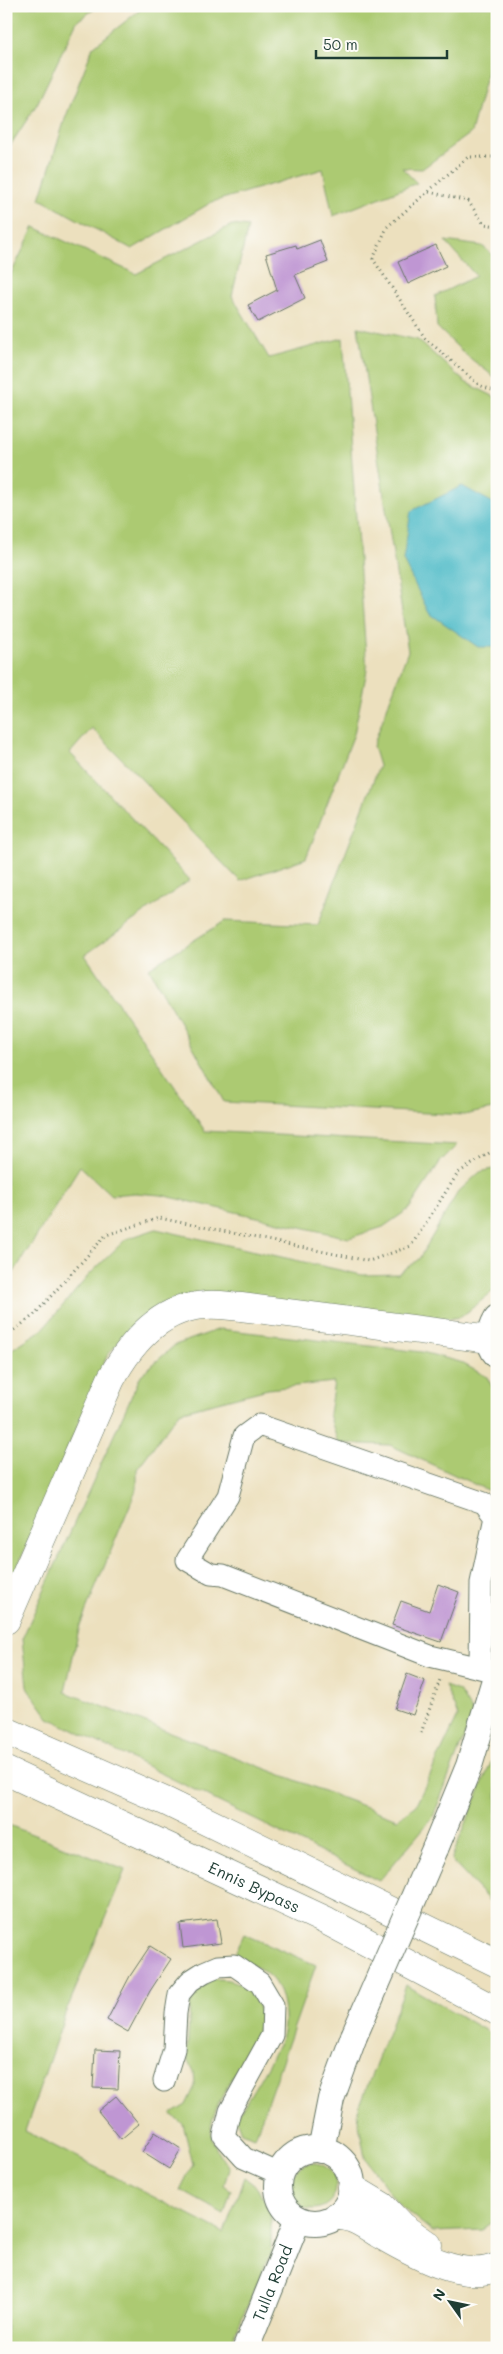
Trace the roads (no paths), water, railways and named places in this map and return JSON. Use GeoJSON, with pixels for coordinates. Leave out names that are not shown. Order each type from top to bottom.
{"type":"FeatureCollection","features":[{"type":"Feature","properties":{"kind":"highway"},"geometry":{"type":"LineString","coordinates":[[6,1620],[111,1379],[125,1353],[162,1318],[180,1310],[205,1305],[241,1307],[494,1338]]}},
{"type":"Feature","properties":{"kind":"highway"},"geometry":{"type":"LineString","coordinates":[[6,1710],[15,1720],[45,1738],[168,1802],[497,1964]]}},
{"type":"Feature","properties":{"kind":"highway"},"geometry":{"type":"LineString","coordinates":[[6,1731],[168,1802]]}},
{"type":"Feature","properties":{"kind":"highway","name":"Ennis Bypass"},"geometry":{"type":"LineString","coordinates":[[6,1772],[327,1921],[497,2012]]}},
{"type":"Feature","properties":{"kind":"highway"},"geometry":{"type":"LineString","coordinates":[[352,2188],[382,2206],[401,2226],[428,2245],[469,2258],[497,2256]]}},
{"type":"Feature","properties":{"kind":"highway"},"geometry":{"type":"LineString","coordinates":[[337,2216],[356,2220],[417,2255],[450,2268],[488,2271],[497,2267]]}},
{"type":"Feature","properties":{"kind":"main road"},"geometry":{"type":"LineString","coordinates":[[321,2150],[331,2099],[354,2036],[469,1766],[491,1671]]}},
{"type":"Feature","properties":{"kind":"main road"},"geometry":{"type":"LineString","coordinates":[[321,2150],[334,2154],[346,2165],[351,2178],[352,2188],[346,2207],[337,2216],[325,2222],[314,2224],[298,2219],[285,2209],[279,2194],[280,2174],[294,2156],[304,2151],[321,2150]]}},
{"type":"Feature","properties":{"kind":"main road","name":"Tulla Road"},"geometry":{"type":"LineString","coordinates":[[246,2348],[298,2219]]}},
{"type":"Feature","properties":{"kind":"street"},"geometry":{"type":"LineString","coordinates":[[259,1425],[484,1502],[495,1517],[481,1583],[491,1671],[430,1656],[223,1575],[211,1574],[187,1560],[228,1496],[244,1436],[259,1425]]}},
{"type":"Feature","properties":{"kind":"street"},"geometry":{"type":"LineString","coordinates":[[164,2081],[174,2049],[179,1994],[190,1981],[218,1966],[234,1965],[260,1983],[273,2005],[272,2035],[230,2111],[224,2136],[244,2158],[280,2174]]}},
{"type":"Feature","properties":{"kind":"water"},"geometry":{"type":"Polygon","coordinates":[[[462,486],[497,505],[497,647],[478,647],[429,613],[403,560],[411,511],[462,486]]]}}]}
